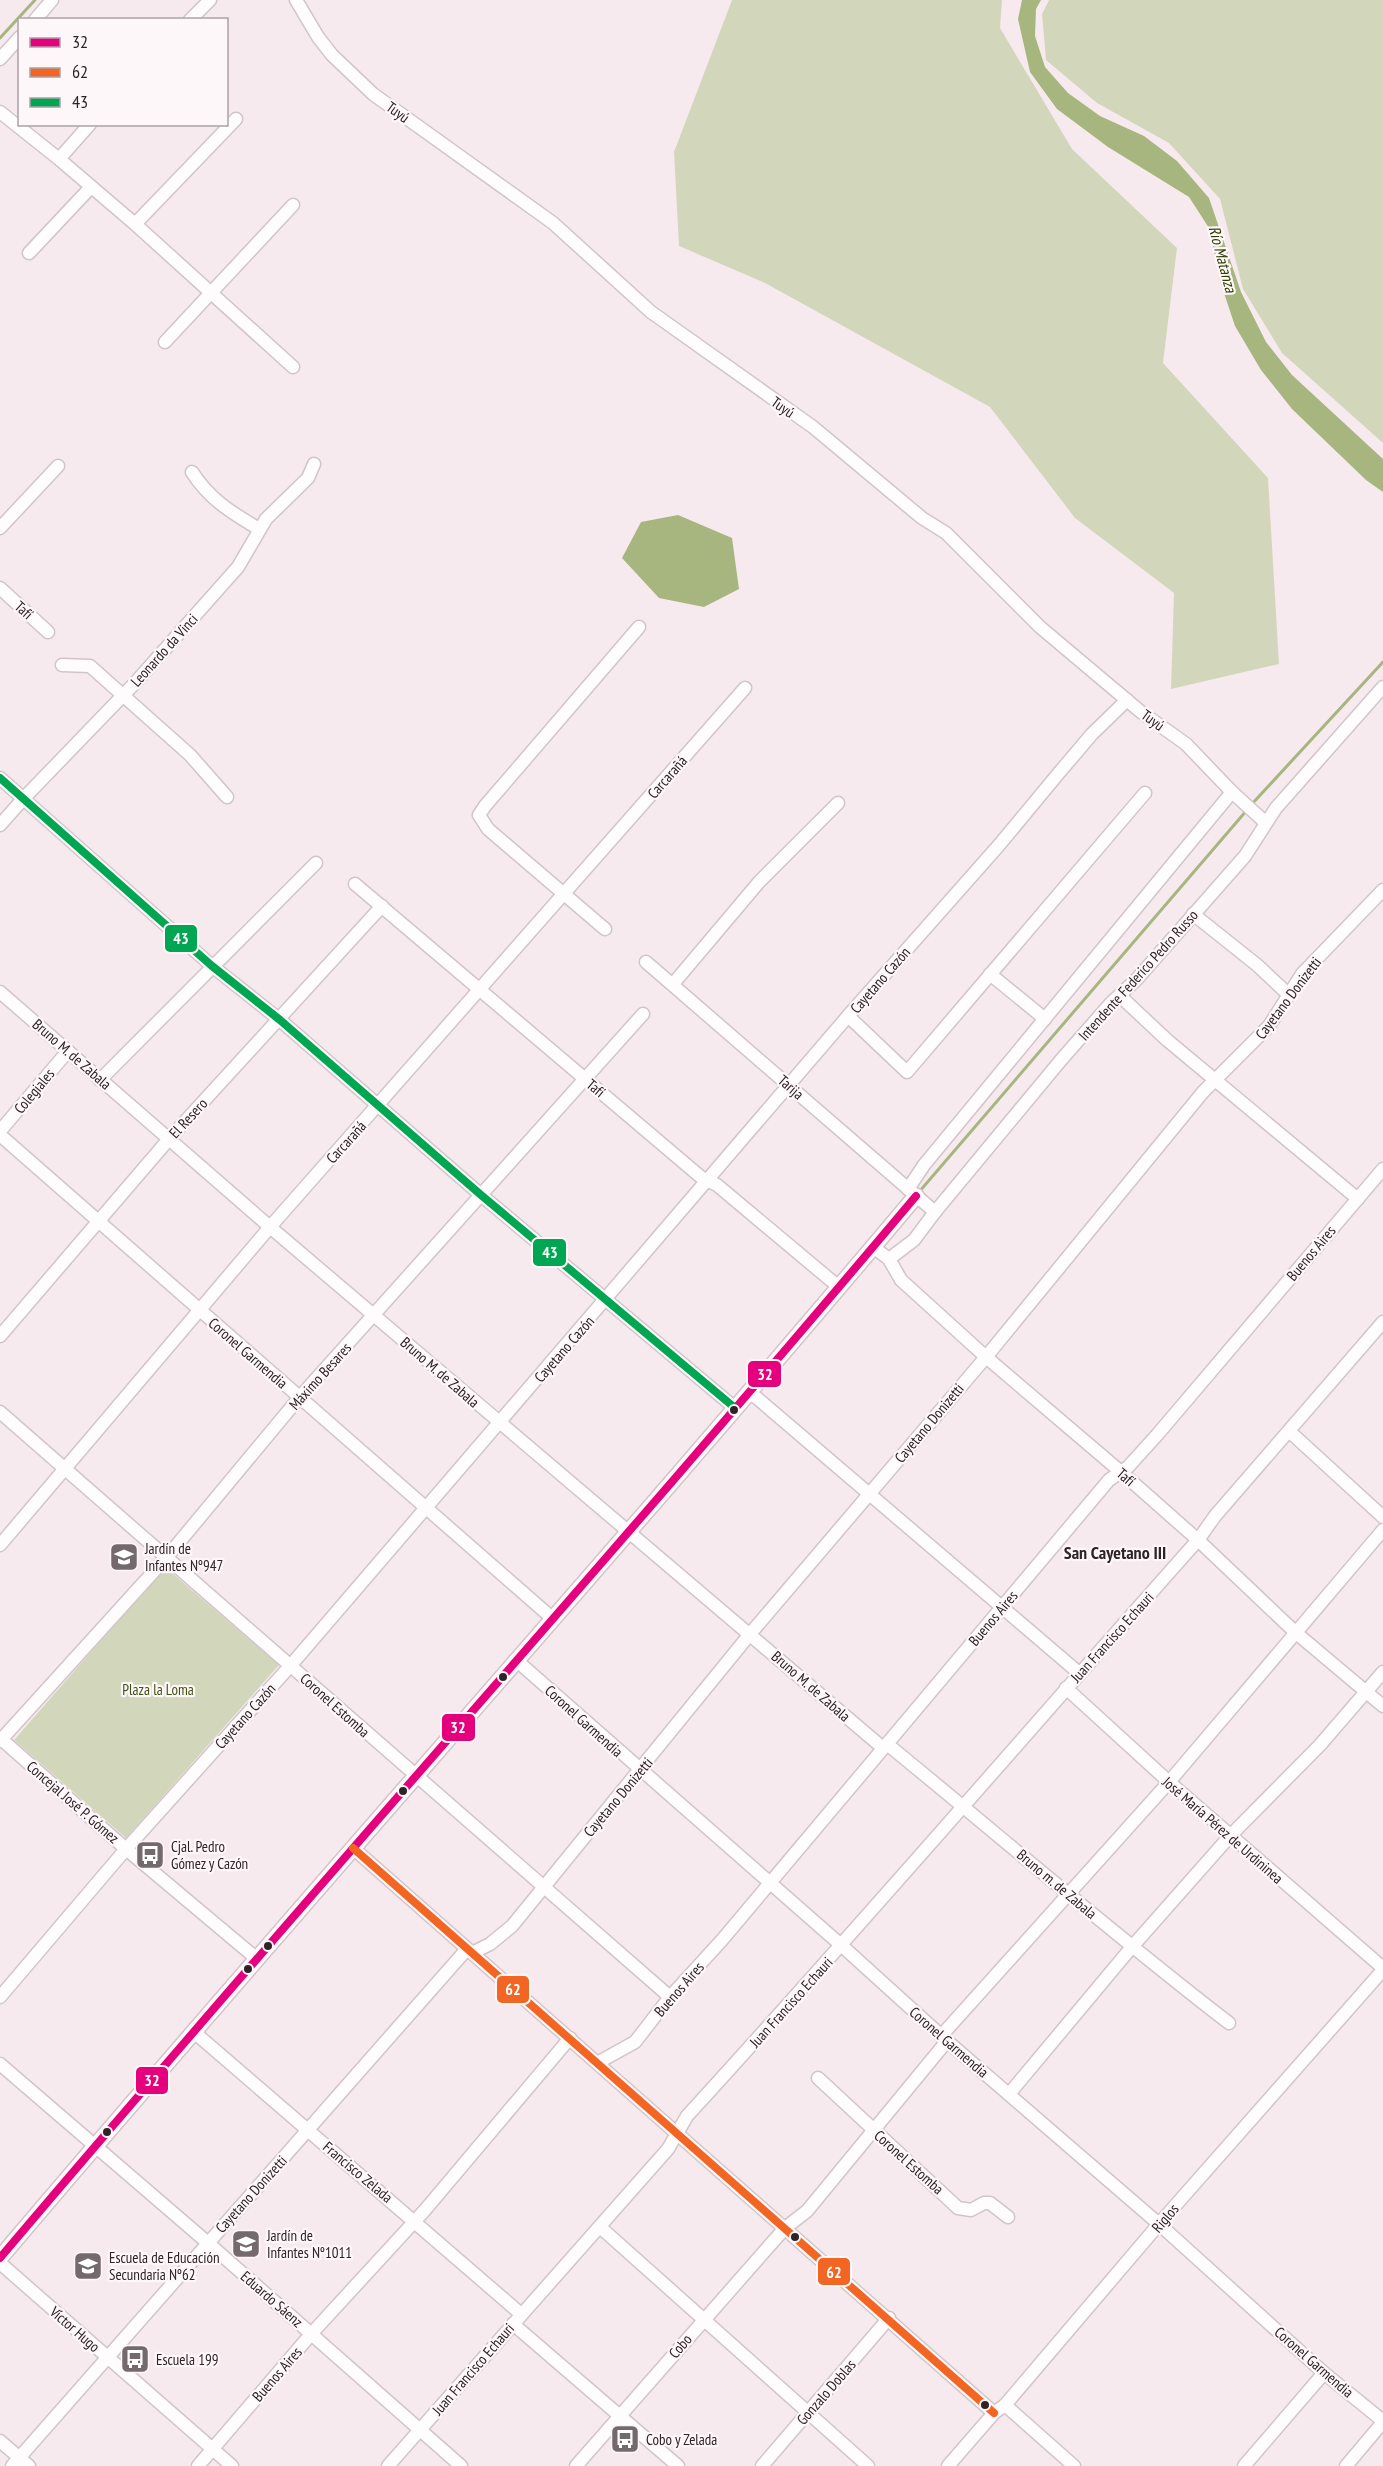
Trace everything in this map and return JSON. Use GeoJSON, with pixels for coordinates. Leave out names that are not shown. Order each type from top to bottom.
{"type":"FeatureCollection","features":[{"type":"Feature","properties":{"kind":"street"},"geometry":{"type":"LineString","coordinates":[[37,18],[52,0]]}},
{"type":"Feature","properties":{"kind":"street"},"geometry":{"type":"LineString","coordinates":[[192,18],[210,0]]}},
{"type":"Feature","properties":{"kind":"street","name":"Tuyú"},"geometry":{"type":"LineString","coordinates":[[297,0],[318,37],[332,55],[373,94],[553,223],[651,312],[813,428],[922,518],[946,533],[1040,627],[1127,700],[1186,744],[1232,792],[1266,823]]}},
{"type":"Feature","properties":{"kind":"street"},"geometry":{"type":"LineString","coordinates":[[0,59],[18,39]]}},
{"type":"Feature","properties":{"kind":"street"},"geometry":{"type":"LineString","coordinates":[[0,111],[18,126]]}},
{"type":"Feature","properties":{"kind":"street"},"geometry":{"type":"LineString","coordinates":[[135,225],[236,119]]}},
{"type":"Feature","properties":{"kind":"street"},"geometry":{"type":"LineString","coordinates":[[18,126],[135,225],[293,367]]}},
{"type":"Feature","properties":{"kind":"street"},"geometry":{"type":"LineString","coordinates":[[59,159],[88,126]]}},
{"type":"Feature","properties":{"kind":"street"},"geometry":{"type":"LineString","coordinates":[[29,253],[91,187]]}},
{"type":"Feature","properties":{"kind":"street"},"geometry":{"type":"LineString","coordinates":[[165,342],[293,205]]}},
{"type":"Feature","properties":{"kind":"street","name":"Leonardo da Vinci"},"geometry":{"type":"LineString","coordinates":[[0,825],[123,696],[238,567],[266,519],[308,478],[314,464]]}},
{"type":"Feature","properties":{"kind":"street"},"geometry":{"type":"LineString","coordinates":[[0,528],[58,466]]}},
{"type":"Feature","properties":{"kind":"street"},"geometry":{"type":"LineString","coordinates":[[192,472],[207,494],[225,510],[259,529]]}},
{"type":"Feature","properties":{"kind":"street","name":"Tafí"},"geometry":{"type":"LineString","coordinates":[[0,588],[48,632]]}},
{"type":"Feature","properties":{"kind":"street"},"geometry":{"type":"LineString","coordinates":[[605,929],[488,829],[479,814],[639,627]]}},
{"type":"Feature","properties":{"kind":"street"},"geometry":{"type":"LineString","coordinates":[[62,665],[90,666],[190,755],[227,797]]}},
{"type":"Feature","properties":{"kind":"street","name":"Intendente Federico Pedro Russo"},"geometry":{"type":"LineString","coordinates":[[889,1259],[914,1240],[1061,1060],[1136,980],[1245,856],[1276,808],[1383,687]]}},
{"type":"Feature","properties":{"kind":"street","name":"Carcarañá"},"geometry":{"type":"LineString","coordinates":[[0,1545],[270,1227],[745,688]]}},
{"type":"Feature","properties":{"kind":"street","name":"Cayetano Cazón"},"geometry":{"type":"LineString","coordinates":[[0,1997],[126,1849],[291,1665],[500,1424],[1092,734],[1127,700]]}},
{"type":"Feature","properties":{"kind":"street"},"geometry":{"type":"LineString","coordinates":[[0,778],[212,966],[280,1020],[481,1195],[735,1408]]}},
{"type":"Feature","properties":{"kind":"street"},"geometry":{"type":"LineString","coordinates":[[0,2258],[414,1776],[629,1534],[840,1288],[912,1192],[924,1165],[1232,792]]}},
{"type":"Feature","properties":{"kind":"street"},"geometry":{"type":"LineString","coordinates":[[848,1016],[907,1072],[1145,793]]}},
{"type":"Feature","properties":{"kind":"street"},"geometry":{"type":"LineString","coordinates":[[673,984],[759,882],[838,803]]}},
{"type":"Feature","properties":{"kind":"street"},"geometry":{"type":"LineString","coordinates":[[100,1080],[316,863]]}},
{"type":"Feature","properties":{"kind":"street","name":"Tafí"},"geometry":{"type":"LineString","coordinates":[[355,884],[702,1178],[717,1185],[840,1288]]}},
{"type":"Feature","properties":{"kind":"street","name":"Cayetano Donizetti"},"geometry":{"type":"LineString","coordinates":[[20,2463],[107,2357],[470,1951],[490,1944],[506,1931],[544,1888],[750,1634],[986,1357],[1215,1080],[1269,1026],[1302,974],[1383,890]]}},
{"type":"Feature","properties":{"kind":"street","name":"El Resero"},"geometry":{"type":"LineString","coordinates":[[0,1336],[169,1138],[280,1020],[382,906]]}},
{"type":"Feature","properties":{"kind":"street"},"geometry":{"type":"LineString","coordinates":[[1193,914],[1257,965],[1288,994]]}},
{"type":"Feature","properties":{"kind":"street","name":"Tarija"},"geometry":{"type":"LineString","coordinates":[[646,962],[935,1212]]}},
{"type":"Feature","properties":{"kind":"street"},"geometry":{"type":"LineString","coordinates":[[990,974],[1045,1019]]}},
{"type":"Feature","properties":{"kind":"street","name":"Bruno M. de Zabala"},"geometry":{"type":"LineString","coordinates":[[0,992],[629,1534],[885,1746]]}},
{"type":"Feature","properties":{"kind":"street"},"geometry":{"type":"LineString","coordinates":[[1120,996],[1167,1040],[1358,1199]]}},
{"type":"Feature","properties":{"kind":"street","name":"Máximo Besares"},"geometry":{"type":"LineString","coordinates":[[0,1739],[166,1558],[299,1398],[643,1014]]}},
{"type":"Feature","properties":{"kind":"street","name":"Colegiales"},"geometry":{"type":"LineString","coordinates":[[0,1131],[68,1051]]}},
{"type":"Feature","properties":{"kind":"street","name":"Coronel Garmendia"},"geometry":{"type":"LineString","coordinates":[[0,1135],[552,1618]]}},
{"type":"Feature","properties":{"kind":"street","name":"Buenos Aires"},"geometry":{"type":"LineString","coordinates":[[599,2062],[635,2042],[670,1996],[722,1940],[1109,1480],[1121,1472],[1157,1435],[1383,1169]]}},
{"type":"Feature","properties":{"kind":"street","name":"Tafí"},"geometry":{"type":"LineString","coordinates":[[873,1247],[889,1259],[901,1280],[986,1357],[1121,1472],[1198,1540],[1295,1632],[1383,1706]]}},
{"type":"Feature","properties":{"kind":"street","name":"Juan Francisco Echauri"},"geometry":{"type":"LineString","coordinates":[[388,2466],[668,2149],[687,2116],[964,1807],[1198,1540],[1215,1516],[1383,1322]]}},
{"type":"Feature","properties":{"kind":"street"},"geometry":{"type":"LineString","coordinates":[[748,1393],[870,1492],[1080,1672]]}},
{"type":"Feature","properties":{"kind":"street","name":"Coronel Estomba"},"geometry":{"type":"LineString","coordinates":[[0,1412],[291,1665],[414,1776],[670,1996]]}},
{"type":"Feature","properties":{"kind":"street"},"geometry":{"type":"LineString","coordinates":[[1289,1431],[1383,1516]]}},
{"type":"Feature","properties":{"kind":"street","name":"Cobo"},"geometry":{"type":"LineString","coordinates":[[576,2466],[785,2228],[807,2211],[874,2130],[944,2038],[1068,1892],[1169,1782],[1383,1530]]}},
{"type":"Feature","properties":{"kind":"street","name":"Coronel Garmendia"},"geometry":{"type":"LineString","coordinates":[[516,1660],[944,2038],[1159,2224],[1324,2373],[1383,2422]]}},
{"type":"Feature","properties":{"kind":"street"},"geometry":{"type":"LineString","coordinates":[[1009,2094],[1131,1948],[1230,1836],[1320,1745],[1383,1672]]}},
{"type":"Feature","properties":{"kind":"street","name":"José María Pérez de Urdininea"},"geometry":{"type":"LineString","coordinates":[[1066,1688],[1169,1782],[1383,1969]]}},
{"type":"Feature","properties":{"kind":"street","name":"Concejal José P. Gómez"},"geometry":{"type":"LineString","coordinates":[[0,1739],[257,1959]]}},
{"type":"Feature","properties":{"kind":"street","name":"Bruno m. de Zabala"},"geometry":{"type":"LineString","coordinates":[[885,1746],[1068,1892],[1131,1948],[1229,2022]]}},
{"type":"Feature","properties":{"kind":"street"},"geometry":{"type":"LineString","coordinates":[[354,1848],[994,2413]]}},
{"type":"Feature","properties":{"kind":"street","name":"Riglos"},"geometry":{"type":"LineString","coordinates":[[948,2466],[994,2413],[1005,2405],[1159,2224],[1383,1969]]}},
{"type":"Feature","properties":{"kind":"street","name":"Francisco Zelada"},"geometry":{"type":"LineString","coordinates":[[194,2032],[414,2220],[620,2416],[678,2466]]}},
{"type":"Feature","properties":{"kind":"street","name":"Buenos Aires"},"geometry":{"type":"LineString","coordinates":[[198,2466],[570,2038]]}},
{"type":"Feature","properties":{"kind":"street","name":"Eduardo Sáenz"},"geometry":{"type":"LineString","coordinates":[[0,2064],[312,2333],[460,2466]]}},
{"type":"Feature","properties":{"kind":"street","name":"Coronel Estomba"},"geometry":{"type":"LineString","coordinates":[[818,2078],[958,2208],[971,2210],[984,2203],[990,2203],[1008,2217]]}},
{"type":"Feature","properties":{"kind":"street"},"geometry":{"type":"LineString","coordinates":[[600,2227],[868,2466]]}},
{"type":"Feature","properties":{"kind":"street","name":"Víctor Hugo"},"geometry":{"type":"LineString","coordinates":[[0,2263],[232,2466]]}},
{"type":"Feature","properties":{"kind":"street","name":"Gonzalo Doblas"},"geometry":{"type":"LineString","coordinates":[[762,2466],[889,2318]]}},
{"type":"Feature","properties":{"kind":"street"},"geometry":{"type":"LineString","coordinates":[[1244,2466],[1324,2373]]}},
{"type":"Feature","properties":{"kind":"street"},"geometry":{"type":"LineString","coordinates":[[1005,2405],[1074,2466]]}},
{"type":"Feature","properties":{"kind":"street"},"geometry":{"type":"LineString","coordinates":[[1346,2466],[1383,2422]]}},
{"type":"Feature","properties":{"kind":"street"},"geometry":{"type":"LineString","coordinates":[[0,2441],[20,2463]]}},
{"type":"Feature","properties":{"kind":"green space"},"geometry":{"type":"Polygon","coordinates":[[[732,0],[1002,0],[1000,28],[1072,149],[1177,248],[1163,363],[1268,478],[1279,664],[1171,689],[1174,593],[1075,518],[990,407],[765,283],[679,246],[674,152],[732,0]]]}},
{"type":"Feature","properties":{"kind":"green space"},"geometry":{"type":"Polygon","coordinates":[[[1049,0],[1383,0],[1383,443],[1282,353],[1243,289],[1220,199],[1169,143],[1097,103],[1046,60],[1042,14],[1049,0]]]}},
{"type":"Feature","properties":{"kind":"green space","name":"Plaza la Loma"},"geometry":{"type":"Polygon","coordinates":[[[165,1567],[279,1665],[126,1838],[14,1740],[165,1567]]]}},
{"type":"Feature","properties":{"kind":"water","name":"Río Matanza"},"geometry":{"type":"Polygon","coordinates":[[[1022,0],[1041,0],[1036,9],[1035,36],[1045,67],[1068,93],[1100,116],[1144,136],[1177,161],[1209,198],[1241,292],[1266,342],[1292,375],[1383,459],[1383,492],[1366,480],[1292,409],[1261,370],[1235,326],[1221,284],[1209,228],[1189,197],[1108,147],[1057,109],[1030,72],[1018,19],[1022,0]]]}},
{"type":"Feature","properties":{"kind":"water"},"geometry":{"type":"Polygon","coordinates":[[[678,515],[732,538],[739,589],[704,607],[659,598],[622,558],[641,522],[678,515]]]}},
{"type":"Feature","properties":{"kind":"waterway"},"geometry":{"type":"LineString","coordinates":[[18,18],[35,0]]}},
{"type":"Feature","properties":{"kind":"waterway"},"geometry":{"type":"LineString","coordinates":[[0,38],[18,18]]}},
{"type":"Feature","properties":{"kind":"waterway"},"geometry":{"type":"LineString","coordinates":[[1251,805],[1383,662]]}},
{"type":"Feature","properties":{"kind":"waterway"},"geometry":{"type":"LineString","coordinates":[[919,1192],[1247,810]]}},
{"type":"Feature","properties":{"kind":"transit line","name":"43"},"geometry":{"type":"LineString","coordinates":[[0,778],[212,966],[280,1020],[481,1195],[735,1408]]}},
{"type":"Feature","properties":{"kind":"transit line","name":"32"},"geometry":{"type":"LineString","coordinates":[[0,2258],[803,1330],[916,1196]]}},
{"type":"Feature","properties":{"kind":"transit line","name":"62"},"geometry":{"type":"LineString","coordinates":[[353,1848],[994,2413]]}},
{"type":"Feature","properties":{"kind":"place","name":"Jardín de Infantes Nº947"},"geometry":{"type":"Point","coordinates":[124,1557]}},
{"type":"Feature","properties":{"kind":"place","name":"Cjal. Pedro Gómez y Cazón"},"geometry":{"type":"Point","coordinates":[150,1855]}},
{"type":"Feature","properties":{"kind":"place","name":"Jardín de Infantes Nº1011"},"geometry":{"type":"Point","coordinates":[246,2244]}},
{"type":"Feature","properties":{"kind":"place","name":"Escuela de Educación Secundaria Nº62"},"geometry":{"type":"Point","coordinates":[88,2266]}},
{"type":"Feature","properties":{"kind":"place","name":"Escuela 199"},"geometry":{"type":"Point","coordinates":[135,2359]}},
{"type":"Feature","properties":{"kind":"place","name":"Cobo y Zelada"},"geometry":{"type":"Point","coordinates":[625,2439]}},
{"type":"Feature","properties":{"kind":"district","name":"San Cayetano III"},"geometry":{"type":"Point","coordinates":[1115,1552]}}]}
